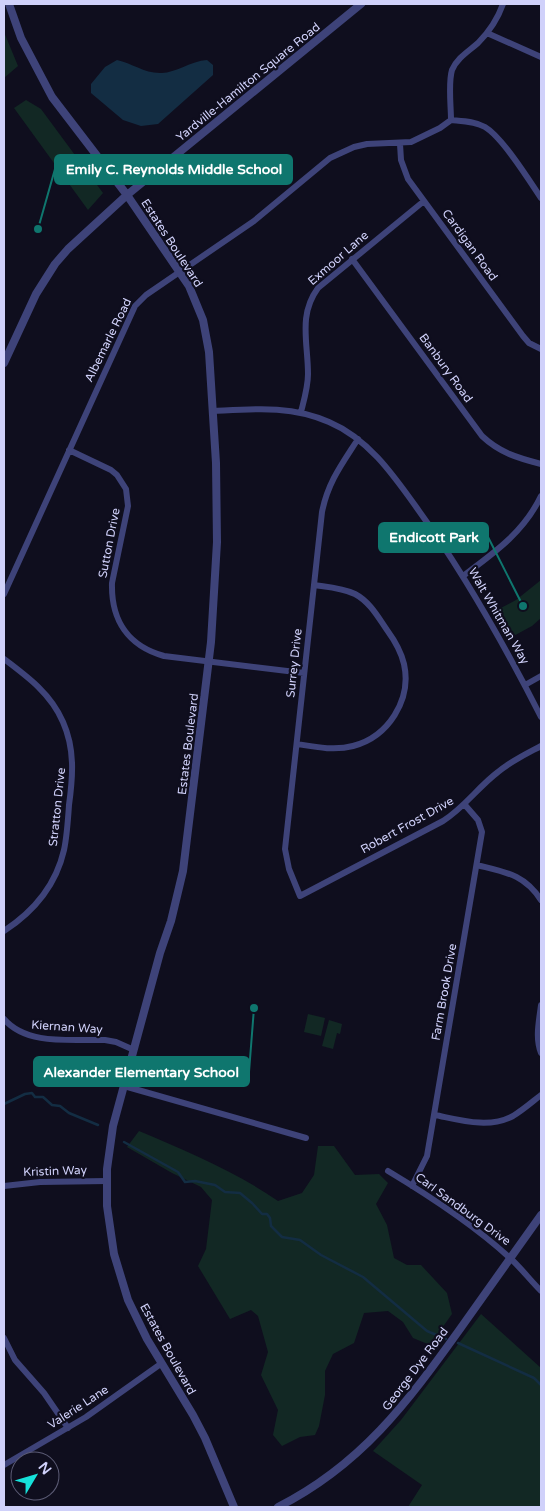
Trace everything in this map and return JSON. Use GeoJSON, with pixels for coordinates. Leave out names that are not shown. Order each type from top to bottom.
{"type":"FeatureCollection","features":[{"type":"Feature","properties":{"kind":"street","name":"Estates Boulevard"},"geometry":{"type":"LineString","coordinates":[[9,4],[21,38],[52,97],[127,195],[180,271],[197,303],[207,338],[216,463],[217,542],[209,662],[183,871],[171,921],[160,953],[113,1126],[107,1181],[110,1233],[120,1275],[137,1320],[205,1438],[234,1507]]}},
{"type":"Feature","properties":{"kind":"street","name":"Yardville-Hamilton Square Road"},"geometry":{"type":"LineString","coordinates":[[4,363],[36,294],[55,264],[72,245],[127,195],[361,4]]}},
{"type":"Feature","properties":{"kind":"street"},"geometry":{"type":"LineString","coordinates":[[503,4],[487,33],[456,62],[451,76],[451,120],[474,122],[492,132],[541,198]]}},
{"type":"Feature","properties":{"kind":"street"},"geometry":{"type":"LineString","coordinates":[[487,33],[541,57]]}},
{"type":"Feature","properties":{"kind":"street","name":"Albemarle Road"},"geometry":{"type":"LineString","coordinates":[[4,594],[135,306],[146,295],[254,220],[330,158],[354,147],[372,144],[400,144],[422,138],[451,120]]}},
{"type":"Feature","properties":{"kind":"street","name":"Cardigan Road"},"geometry":{"type":"LineString","coordinates":[[400,144],[401,160],[408,179],[523,336],[541,349]]}},
{"type":"Feature","properties":{"kind":"street","name":"Exmoor Lane"},"geometry":{"type":"LineString","coordinates":[[301,412],[308,375],[305,322],[308,305],[318,288],[424,201]]}},
{"type":"Feature","properties":{"kind":"street","name":"Banbury Road"},"geometry":{"type":"LineString","coordinates":[[352,259],[482,436],[501,451],[511,456],[541,464]]}},
{"type":"Feature","properties":{"kind":"street","name":"Walt Whitman Way"},"geometry":{"type":"LineString","coordinates":[[213,411],[270,408],[301,412],[329,422],[358,439],[379,458],[463,576],[503,644],[541,717]]}},
{"type":"Feature","properties":{"kind":"street","name":"Surrey Drive"},"geometry":{"type":"LineString","coordinates":[[300,896],[288,869],[285,849],[325,498],[336,472],[358,439]]}},
{"type":"Feature","properties":{"kind":"street","name":"Sutton Drive"},"geometry":{"type":"LineString","coordinates":[[69,450],[111,470],[117,475],[126,490],[128,506],[112,583],[112,595],[114,610],[120,624],[135,642],[154,653],[164,656],[304,673]]}},
{"type":"Feature","properties":{"kind":"street"},"geometry":{"type":"LineString","coordinates":[[463,576],[509,540],[530,516],[541,496]]}},
{"type":"Feature","properties":{"kind":"street"},"geometry":{"type":"LineString","coordinates":[[296,744],[342,748],[364,742],[375,736],[392,720],[403,698],[405,686],[406,675],[401,654],[396,643],[371,607],[363,599],[346,590],[314,585]]}},
{"type":"Feature","properties":{"kind":"street","name":"Stratton Drive"},"geometry":{"type":"LineString","coordinates":[[4,659],[38,685],[57,710],[69,738],[73,765],[64,849],[60,864],[50,884],[37,903],[27,914],[4,931]]}},
{"type":"Feature","properties":{"kind":"street"},"geometry":{"type":"LineString","coordinates":[[525,686],[541,676]]}},
{"type":"Feature","properties":{"kind":"street","name":"Robert Frost Drive"},"geometry":{"type":"LineString","coordinates":[[300,896],[443,821],[465,805],[498,771],[541,746]]}},
{"type":"Feature","properties":{"kind":"street","name":"Farm Brook Drive"},"geometry":{"type":"LineString","coordinates":[[412,1186],[428,1156],[482,832],[478,820],[465,805]]}},
{"type":"Feature","properties":{"kind":"street"},"geometry":{"type":"LineString","coordinates":[[477,865],[511,873],[529,885],[541,900]]}},
{"type":"Feature","properties":{"kind":"street"},"geometry":{"type":"LineString","coordinates":[[541,1005],[537,1030],[537,1039],[541,1053]]}},
{"type":"Feature","properties":{"kind":"street","name":"Kiernan Way"},"geometry":{"type":"LineString","coordinates":[[4,1019],[16,1031],[33,1038],[105,1040],[116,1042],[134,1050]]}},
{"type":"Feature","properties":{"kind":"street"},"geometry":{"type":"LineString","coordinates":[[124,1086],[306,1138]]}},
{"type":"Feature","properties":{"kind":"street"},"geometry":{"type":"LineString","coordinates":[[435,1115],[494,1123],[514,1115],[541,1094]]}},
{"type":"Feature","properties":{"kind":"street","name":"Carl Sandburg Drive"},"geometry":{"type":"LineString","coordinates":[[388,1171],[482,1235],[510,1258],[541,1291]]}},
{"type":"Feature","properties":{"kind":"street","name":"Kristin Way"},"geometry":{"type":"LineString","coordinates":[[4,1186],[40,1182],[107,1181]]}},
{"type":"Feature","properties":{"kind":"street","name":"George Dye Road"},"geometry":{"type":"LineString","coordinates":[[278,1507],[294,1499],[337,1470],[390,1421],[417,1388],[541,1215]]}},
{"type":"Feature","properties":{"kind":"street"},"geometry":{"type":"LineString","coordinates":[[4,1338],[15,1360],[44,1393],[68,1428]]}},
{"type":"Feature","properties":{"kind":"street","name":"Valerie Lane"},"geometry":{"type":"LineString","coordinates":[[4,1465],[68,1428],[162,1363]]}},
{"type":"Feature","properties":{"kind":"green space"},"geometry":{"type":"Polygon","coordinates":[[[4,32],[18,66],[4,78],[4,32]]]}},
{"type":"Feature","properties":{"kind":"green space"},"geometry":{"type":"Polygon","coordinates":[[[26,100],[41,109],[103,193],[88,210],[14,108],[26,100]]]}},
{"type":"Feature","properties":{"kind":"green space"},"geometry":{"type":"Polygon","coordinates":[[[541,580],[541,618],[532,626],[508,639],[493,612],[516,600],[541,580]]]}},
{"type":"Feature","properties":{"kind":"green space"},"geometry":{"type":"Polygon","coordinates":[[[308,1014],[325,1018],[321,1036],[304,1032],[308,1014]]]}},
{"type":"Feature","properties":{"kind":"green space"},"geometry":{"type":"Polygon","coordinates":[[[329,1020],[342,1024],[340,1034],[337,1033],[333,1049],[322,1046],[329,1020]]]}},
{"type":"Feature","properties":{"kind":"green space"},"geometry":{"type":"Polygon","coordinates":[[[139,1131],[228,1171],[278,1201],[302,1193],[314,1175],[318,1146],[334,1146],[355,1175],[379,1174],[388,1183],[376,1204],[387,1225],[394,1258],[407,1265],[421,1265],[447,1293],[452,1314],[430,1345],[413,1338],[403,1322],[388,1311],[364,1313],[354,1343],[333,1354],[325,1371],[325,1395],[319,1426],[315,1435],[300,1437],[282,1446],[273,1435],[278,1410],[261,1375],[268,1352],[258,1316],[251,1310],[230,1319],[198,1266],[206,1249],[212,1200],[201,1187],[127,1147],[139,1131]]]}},
{"type":"Feature","properties":{"kind":"green space"},"geometry":{"type":"Polygon","coordinates":[[[481,1314],[541,1368],[541,1507],[408,1507],[422,1485],[373,1451],[401,1420],[481,1314]]]}},
{"type":"Feature","properties":{"kind":"water"},"geometry":{"type":"Polygon","coordinates":[[[117,60],[150,72],[162,73],[207,60],[213,65],[213,75],[158,124],[141,126],[123,120],[91,93],[91,84],[105,67],[117,60]]]}},
{"type":"Feature","properties":{"kind":"waterway"},"geometry":{"type":"LineString","coordinates":[[4,1104],[25,1094],[32,1093],[35,1097],[43,1097],[52,1105],[60,1106],[69,1113],[98,1125]]}},
{"type":"Feature","properties":{"kind":"waterway"},"geometry":{"type":"LineString","coordinates":[[124,1142],[178,1172],[185,1182],[195,1181],[215,1185],[225,1192],[240,1193],[262,1214],[267,1214],[270,1218],[271,1226],[282,1237],[300,1240],[321,1255],[363,1277],[427,1331],[446,1339]]}},
{"type":"Feature","properties":{"kind":"waterway"},"geometry":{"type":"LineString","coordinates":[[458,1343],[534,1378],[541,1385]]}},
{"type":"Feature","properties":{"kind":"place","name":"Emily C. Reynolds Middle School"},"geometry":{"type":"Point","coordinates":[38,229]}},
{"type":"Feature","properties":{"kind":"place","name":"Endicott Park"},"geometry":{"type":"Point","coordinates":[523,606]}},
{"type":"Feature","properties":{"kind":"place","name":"Alexander Elementary School"},"geometry":{"type":"Point","coordinates":[254,1008]}}]}
